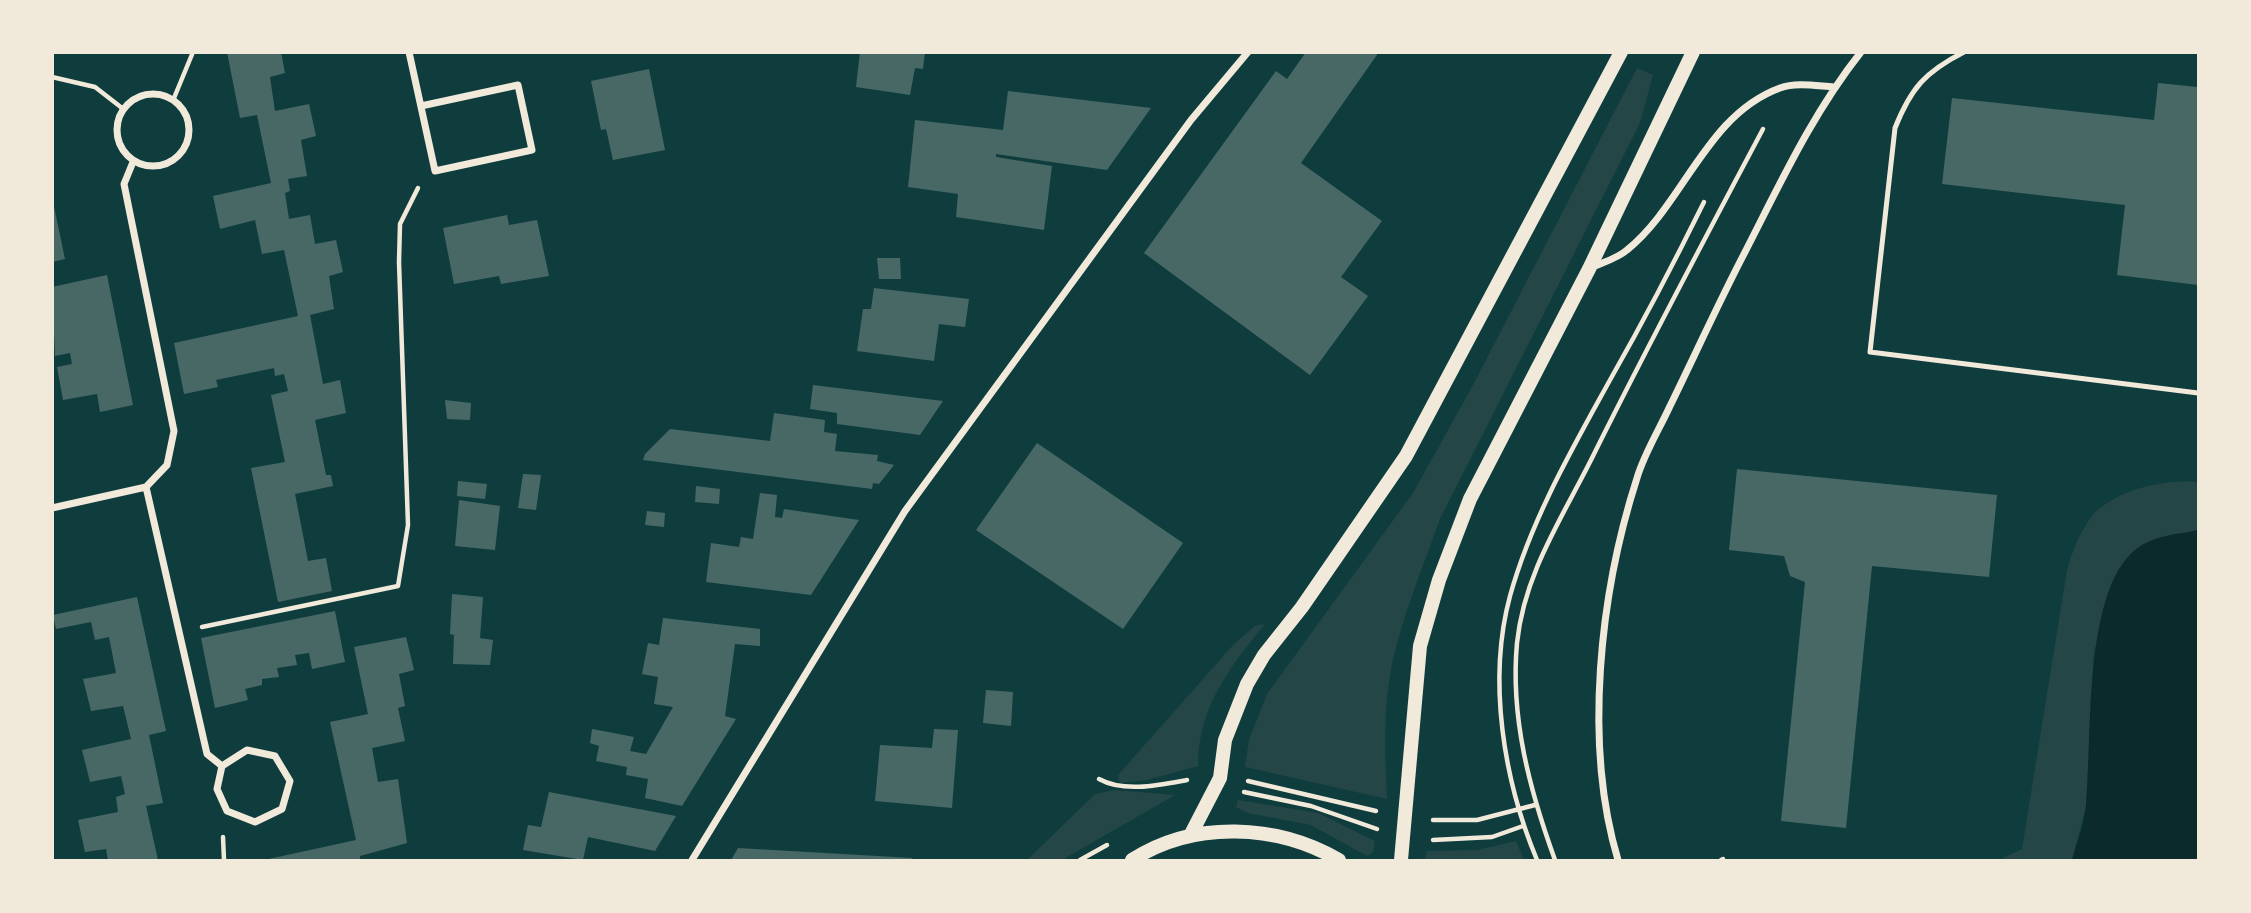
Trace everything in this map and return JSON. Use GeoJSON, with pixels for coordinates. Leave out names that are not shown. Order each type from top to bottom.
{"type":"FeatureCollection","features":[{"type":"Feature","properties":{"kind":"main road"},"geometry":{"type":"LineString","coordinates":[[1190,836],[1220,778],[1225,740],[1247,684],[1264,655],[1302,607],[1406,456],[1621,52]]}},
{"type":"Feature","properties":{"kind":"main road"},"geometry":{"type":"LineString","coordinates":[[1401,860],[1420,646],[1439,580],[1470,499],[1589,269],[1693,52]]}},
{"type":"Feature","properties":{"kind":"main road"},"geometry":{"type":"LineString","coordinates":[[1132,860],[1164,844],[1190,836],[1263,833],[1308,844],[1339,860]]}},
{"type":"Feature","properties":{"kind":"street"},"geometry":{"type":"LineString","coordinates":[[409,52],[435,171],[532,150],[517,85],[421,106]]}},
{"type":"Feature","properties":{"kind":"street"},"geometry":{"type":"LineString","coordinates":[[692,860],[905,511],[1191,120],[1248,52]]}},
{"type":"Feature","properties":{"kind":"street"},"geometry":{"type":"LineString","coordinates":[[1618,860],[1600,744],[1602,658],[1608,599],[1637,476],[1725,291],[1811,124],[1834,87],[1861,52]]}},
{"type":"Feature","properties":{"kind":"street"},"geometry":{"type":"LineString","coordinates":[[1589,269],[1626,252],[1655,222],[1717,135],[1756,101],[1781,87],[1834,87]]}},
{"type":"Feature","properties":{"kind":"street"},"geometry":{"type":"LineString","coordinates":[[146,93],[174,98],[190,122],[185,150],[162,167],[133,162],[116,137],[122,108],[146,93]]}},
{"type":"Feature","properties":{"kind":"street"},"geometry":{"type":"LineString","coordinates":[[52,508],[146,487],[167,465],[174,431],[124,184],[133,162]]}},
{"type":"Feature","properties":{"kind":"street"},"geometry":{"type":"LineString","coordinates":[[146,487],[207,754],[222,766]]}},
{"type":"Feature","properties":{"kind":"street"},"geometry":{"type":"LineString","coordinates":[[247,750],[275,756],[290,781],[282,809],[255,822],[227,811],[217,789],[222,766],[247,750]]}},
{"type":"Feature","properties":{"kind":"lane"},"geometry":{"type":"LineString","coordinates":[[1964,52],[1938,65],[1908,97],[1895,128],[1870,352],[2199,393]]}},
{"type":"Feature","properties":{"kind":"path"},"geometry":{"type":"LineString","coordinates":[[174,98],[192,52]]}},
{"type":"Feature","properties":{"kind":"path"},"geometry":{"type":"LineString","coordinates":[[52,77],[95,87],[122,108]]}},
{"type":"Feature","properties":{"kind":"path"},"geometry":{"type":"LineString","coordinates":[[178,632],[398,586],[408,525],[400,224],[414,192],[435,171]]}},
{"type":"Feature","properties":{"kind":"path"},"geometry":{"type":"LineString","coordinates":[[1537,860],[1517,810],[1501,702],[1502,653],[1510,598],[1522,559],[1563,465],[1661,289],[1706,199]]}},
{"type":"Feature","properties":{"kind":"path"},"geometry":{"type":"LineString","coordinates":[[1099,779],[1111,786],[1137,786],[1220,778],[1278,786],[1403,817],[1478,820],[1535,805]]}},
{"type":"Feature","properties":{"kind":"path"},"geometry":{"type":"LineString","coordinates":[[1213,792],[1246,792],[1311,806],[1415,840],[1462,840],[1492,836],[1523,826]]}},
{"type":"Feature","properties":{"kind":"shaded area"},"geometry":{"type":"Polygon","coordinates":[[[1637,68],[1653,75],[1640,123],[1440,519],[1408,609],[1392,664],[1387,697],[1387,799],[1245,767],[1249,740],[1267,694],[1413,493],[1472,387],[1637,68]]]}},
{"type":"Feature","properties":{"kind":"shaded area"},"geometry":{"type":"Polygon","coordinates":[[[2170,482],[2198,482],[2198,530],[2157,539],[2094,650],[2086,806],[2072,860],[1999,860],[2022,849],[2067,570],[2082,532],[2098,510],[2124,494],[2170,482]]]}},
{"type":"Feature","properties":{"kind":"shaded area"},"geometry":{"type":"Polygon","coordinates":[[[2198,530],[2198,860],[2072,860],[2085,811],[2094,664],[2099,626],[2108,592],[2122,564],[2142,545],[2162,537],[2198,530]]]}},
{"type":"Feature","properties":{"kind":"shaded area"},"geometry":{"type":"Polygon","coordinates":[[[1265,624],[1218,689],[1204,725],[1198,766],[1147,780],[1120,783],[1118,775],[1234,644],[1255,626],[1265,624]]]}},
{"type":"Feature","properties":{"kind":"shaded area"},"geometry":{"type":"Polygon","coordinates":[[[1115,790],[1175,795],[1062,860],[1027,860],[1095,794],[1115,790]]]}},
{"type":"Feature","properties":{"kind":"shaded area"},"geometry":{"type":"Polygon","coordinates":[[[1238,800],[1318,813],[1375,841],[1373,852],[1367,856],[1311,825],[1248,813],[1236,807],[1238,800]]]}},
{"type":"Feature","properties":{"kind":"shaded area"},"geometry":{"type":"Polygon","coordinates":[[[1516,841],[1524,860],[1425,860],[1427,851],[1477,850],[1516,841]]]}},
{"type":"Feature","properties":{"kind":"building"},"geometry":{"type":"Polygon","coordinates":[[[227,52],[281,52],[285,73],[270,77],[275,111],[309,104],[316,136],[301,140],[307,176],[288,179],[290,191],[285,193],[289,219],[310,215],[315,244],[336,240],[343,272],[329,276],[334,309],[310,315],[323,384],[340,380],[346,413],[315,420],[326,475],[331,475],[333,486],[295,494],[308,561],[326,558],[332,591],[278,602],[251,468],[285,462],[271,395],[288,391],[284,374],[275,376],[274,368],[216,380],[218,387],[184,394],[174,343],[298,316],[284,250],[262,254],[255,220],[220,229],[213,196],[271,183],[257,115],[240,118],[227,52]]]}},
{"type":"Feature","properties":{"kind":"building"},"geometry":{"type":"Polygon","coordinates":[[[860,52],[925,52],[923,69],[915,68],[910,95],[856,87],[860,52]]]}},
{"type":"Feature","properties":{"kind":"building"},"geometry":{"type":"Polygon","coordinates":[[[1306,52],[1379,52],[1301,163],[1382,221],[1341,277],[1368,296],[1310,375],[1144,253],[1276,71],[1287,79],[1306,52]]]}},
{"type":"Feature","properties":{"kind":"building"},"geometry":{"type":"Polygon","coordinates":[[[649,69],[665,150],[613,160],[606,129],[601,130],[591,81],[649,69]]]}},
{"type":"Feature","properties":{"kind":"building"},"geometry":{"type":"Polygon","coordinates":[[[2158,83],[2198,87],[2198,285],[2117,275],[2125,205],[1942,184],[1952,98],[2154,120],[2158,83]]]}},
{"type":"Feature","properties":{"kind":"building"},"geometry":{"type":"Polygon","coordinates":[[[1008,91],[1151,108],[1107,170],[996,154],[996,157],[1052,166],[1044,230],[956,217],[958,194],[908,187],[915,120],[1003,130],[1008,91]]]}},
{"type":"Feature","properties":{"kind":"building"},"geometry":{"type":"Polygon","coordinates":[[[52,197],[65,259],[52,262],[52,197]]]}},
{"type":"Feature","properties":{"kind":"building"},"geometry":{"type":"Polygon","coordinates":[[[507,215],[509,225],[537,220],[549,276],[501,284],[499,276],[454,284],[443,228],[507,215]]]}},
{"type":"Feature","properties":{"kind":"building"},"geometry":{"type":"Polygon","coordinates":[[[877,258],[900,258],[901,279],[879,279],[877,258]]]}},
{"type":"Feature","properties":{"kind":"building"},"geometry":{"type":"Polygon","coordinates":[[[107,275],[133,405],[100,412],[97,394],[63,400],[57,367],[72,364],[70,353],[55,356],[52,287],[107,275]]]}},
{"type":"Feature","properties":{"kind":"building"},"geometry":{"type":"Polygon","coordinates":[[[874,288],[969,299],[965,327],[939,324],[934,361],[857,351],[863,309],[871,309],[874,288]]]}},
{"type":"Feature","properties":{"kind":"building"},"geometry":{"type":"Polygon","coordinates":[[[813,385],[943,401],[920,435],[837,424],[837,413],[810,409],[813,385]]]}},
{"type":"Feature","properties":{"kind":"building"},"geometry":{"type":"Polygon","coordinates":[[[445,400],[471,403],[470,420],[447,419],[445,400]]]}},
{"type":"Feature","properties":{"kind":"building"},"geometry":{"type":"Polygon","coordinates":[[[774,413],[825,420],[824,432],[837,434],[835,451],[878,455],[877,461],[894,465],[879,484],[873,483],[872,489],[643,460],[645,454],[670,429],[770,441],[774,413]]]}},
{"type":"Feature","properties":{"kind":"building"},"geometry":{"type":"Polygon","coordinates":[[[1037,443],[1183,543],[1123,629],[976,530],[1037,443]]]}},
{"type":"Feature","properties":{"kind":"building"},"geometry":{"type":"Polygon","coordinates":[[[1737,469],[1997,495],[1989,577],[1872,566],[1846,828],[1781,821],[1805,582],[1790,576],[1784,556],[1729,550],[1737,469]]]}},
{"type":"Feature","properties":{"kind":"building"},"geometry":{"type":"Polygon","coordinates":[[[523,474],[541,475],[536,510],[518,508],[523,474]]]}},
{"type":"Feature","properties":{"kind":"building"},"geometry":{"type":"Polygon","coordinates":[[[458,481],[487,484],[485,499],[457,496],[458,481]]]}},
{"type":"Feature","properties":{"kind":"building"},"geometry":{"type":"Polygon","coordinates":[[[696,486],[720,489],[719,504],[695,502],[696,486]]]}},
{"type":"Feature","properties":{"kind":"building"},"geometry":{"type":"Polygon","coordinates":[[[760,493],[777,495],[775,517],[782,518],[784,509],[859,520],[811,595],[706,582],[711,543],[739,547],[741,537],[753,539],[760,493]]]}},
{"type":"Feature","properties":{"kind":"building"},"geometry":{"type":"Polygon","coordinates":[[[459,500],[500,506],[495,550],[455,546],[459,500]]]}},
{"type":"Feature","properties":{"kind":"building"},"geometry":{"type":"Polygon","coordinates":[[[647,511],[665,513],[664,527],[645,525],[647,511]]]}},
{"type":"Feature","properties":{"kind":"building"},"geometry":{"type":"Polygon","coordinates":[[[452,594],[483,597],[480,638],[493,640],[490,665],[453,664],[454,635],[450,634],[452,594]]]}},
{"type":"Feature","properties":{"kind":"building"},"geometry":{"type":"Polygon","coordinates":[[[137,597],[166,731],[149,735],[163,803],[146,806],[158,860],[108,860],[106,849],[85,852],[78,820],[118,812],[116,797],[125,794],[121,776],[90,782],[82,750],[131,739],[123,706],[91,711],[83,679],[116,673],[109,637],[95,640],[91,622],[56,629],[53,615],[137,597]]]}},
{"type":"Feature","properties":{"kind":"building"},"geometry":{"type":"Polygon","coordinates":[[[335,611],[345,662],[312,669],[309,653],[295,655],[297,665],[277,668],[279,677],[262,679],[262,685],[245,689],[248,700],[215,708],[201,638],[335,611]]]}},
{"type":"Feature","properties":{"kind":"building"},"geometry":{"type":"Polygon","coordinates":[[[663,618],[760,629],[760,646],[735,644],[725,716],[736,719],[682,806],[645,798],[648,779],[626,775],[627,767],[596,761],[599,746],[590,743],[592,729],[634,737],[630,751],[646,754],[673,707],[654,704],[658,677],[642,674],[648,643],[659,645],[663,618]]]}},
{"type":"Feature","properties":{"kind":"building"},"geometry":{"type":"Polygon","coordinates":[[[406,637],[414,670],[399,674],[405,706],[398,708],[405,741],[372,748],[378,782],[398,779],[407,843],[360,856],[360,860],[264,860],[356,840],[330,722],[368,714],[354,647],[406,637]]]}},
{"type":"Feature","properties":{"kind":"building"},"geometry":{"type":"Polygon","coordinates":[[[986,690],[1013,692],[1011,726],[983,723],[986,690]]]}},
{"type":"Feature","properties":{"kind":"building"},"geometry":{"type":"Polygon","coordinates":[[[934,729],[958,730],[952,808],[875,801],[880,745],[932,748],[934,729]]]}},
{"type":"Feature","properties":{"kind":"building"},"geometry":{"type":"Polygon","coordinates":[[[549,792],[676,816],[655,851],[588,837],[583,860],[523,850],[528,825],[541,827],[549,792]]]}},
{"type":"Feature","properties":{"kind":"building"},"geometry":{"type":"Polygon","coordinates":[[[738,848],[912,858],[912,860],[731,860],[738,848]]]}}]}
